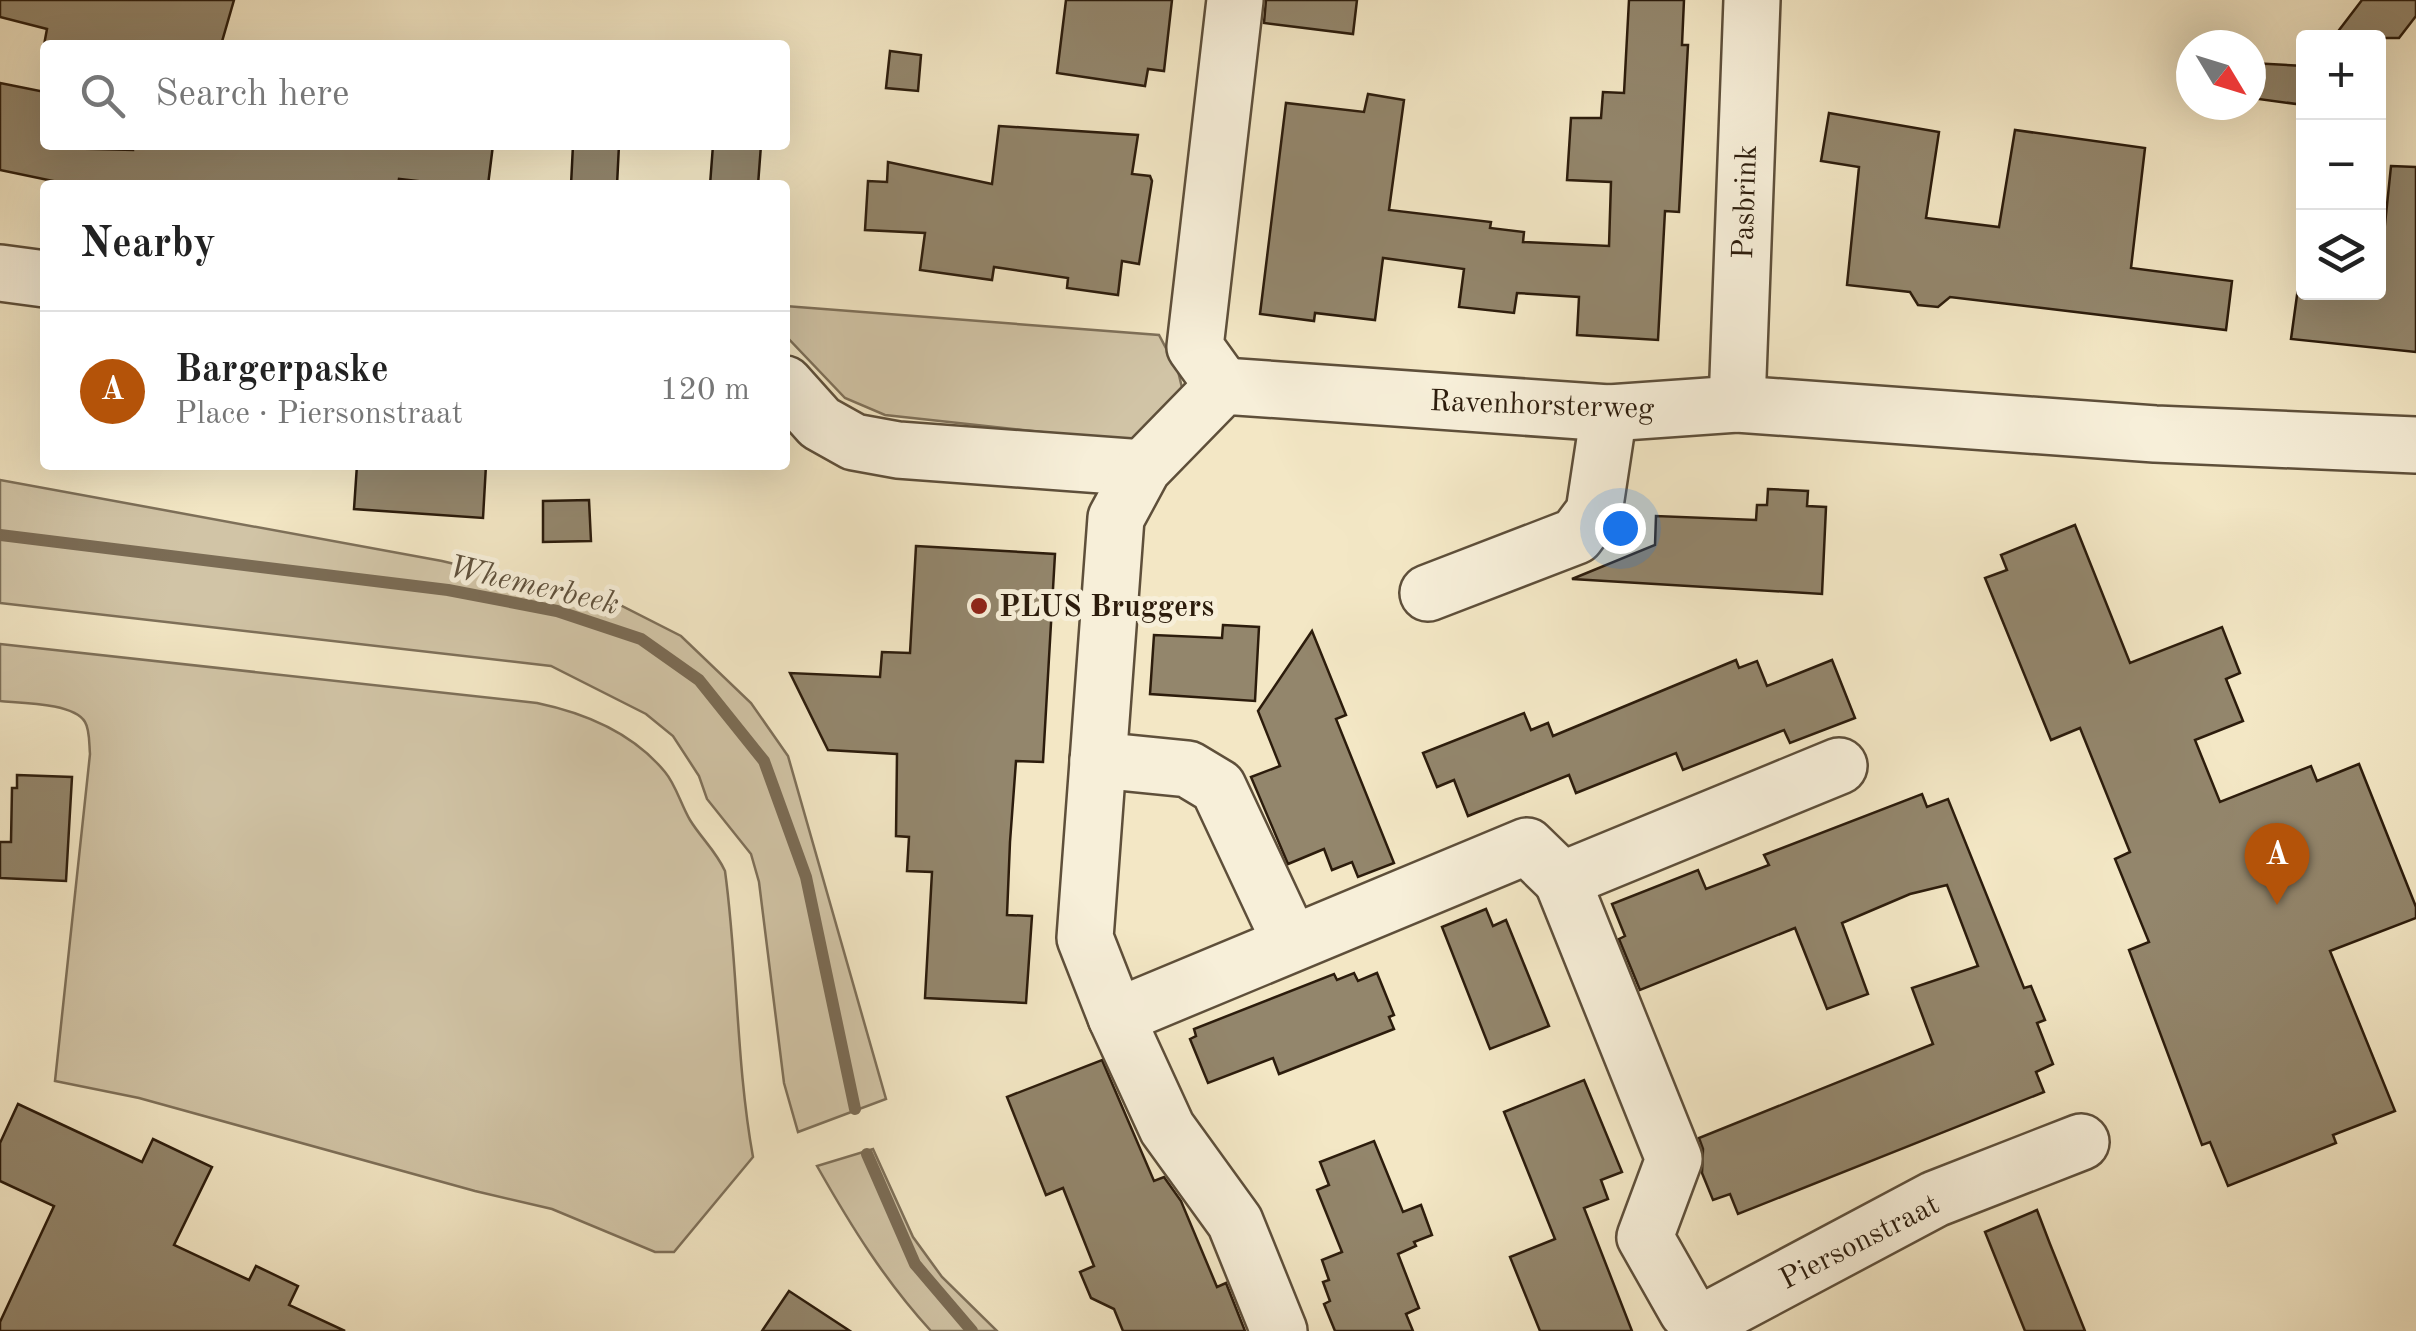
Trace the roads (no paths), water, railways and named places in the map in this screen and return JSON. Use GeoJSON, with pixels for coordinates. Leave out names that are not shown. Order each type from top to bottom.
{"type":"FeatureCollection","features":[{"type":"Feature","properties":{"kind":"street"},"geometry":{"type":"LineString","coordinates":[[1235,0],[1195,347],[1223,386],[1143,468],[1116,518],[1086,938],[1116,1017],[1166,1128],[1235,1222],[1278,1331]]}},
{"type":"Feature","properties":{"kind":"street","name":"Pasbrink"},"geometry":{"type":"LineString","coordinates":[[1737,404],[1752,0]]}},
{"type":"Feature","properties":{"kind":"street"},"geometry":{"type":"LineString","coordinates":[[0,273],[40,278]]}},
{"type":"Feature","properties":{"kind":"street","name":"Ravenhorsterweg"},"geometry":{"type":"LineString","coordinates":[[1223,386],[1609,413],[1737,404],[2155,434],[2416,445]]}},
{"type":"Feature","properties":{"kind":"street"},"geometry":{"type":"LineString","coordinates":[[790,390],[820,423],[854,442],[898,450],[1143,468]]}},
{"type":"Feature","properties":{"kind":"street"},"geometry":{"type":"LineString","coordinates":[[1428,592],[1576,536],[1594,512],[1609,413]]}},
{"type":"Feature","properties":{"kind":"street"},"geometry":{"type":"LineString","coordinates":[[1098,760],[1188,769],[1218,787],[1291,943]]}},
{"type":"Feature","properties":{"kind":"street"},"geometry":{"type":"LineString","coordinates":[[1562,880],[1839,766]]}},
{"type":"Feature","properties":{"kind":"street","name":"Piersonstraat"},"geometry":{"type":"LineString","coordinates":[[1116,1017],[1527,846],[1562,880],[1674,1159],[1645,1237],[1687,1311],[1704,1322],[1935,1199],[2081,1142]]}},
{"type":"Feature","properties":{"kind":"waterway","name":"Whemerbeek"},"geometry":{"type":"LineString","coordinates":[[0,535],[448,590],[557,611],[641,639],[699,680],[764,761],[806,877],[855,1109]]}},
{"type":"Feature","properties":{"kind":"waterway","name":"Whemerbeek"},"geometry":{"type":"LineString","coordinates":[[867,1154],[915,1264],[972,1331]]}},
{"type":"Feature","properties":{"kind":"place","name":"PLUS Bruggers"},"geometry":{"type":"Point","coordinates":[979,606]}},
{"type":"Feature","properties":{"kind":"place","name":"Bargerpaske"},"geometry":{"type":"Point","coordinates":[2277,905]}}]}
